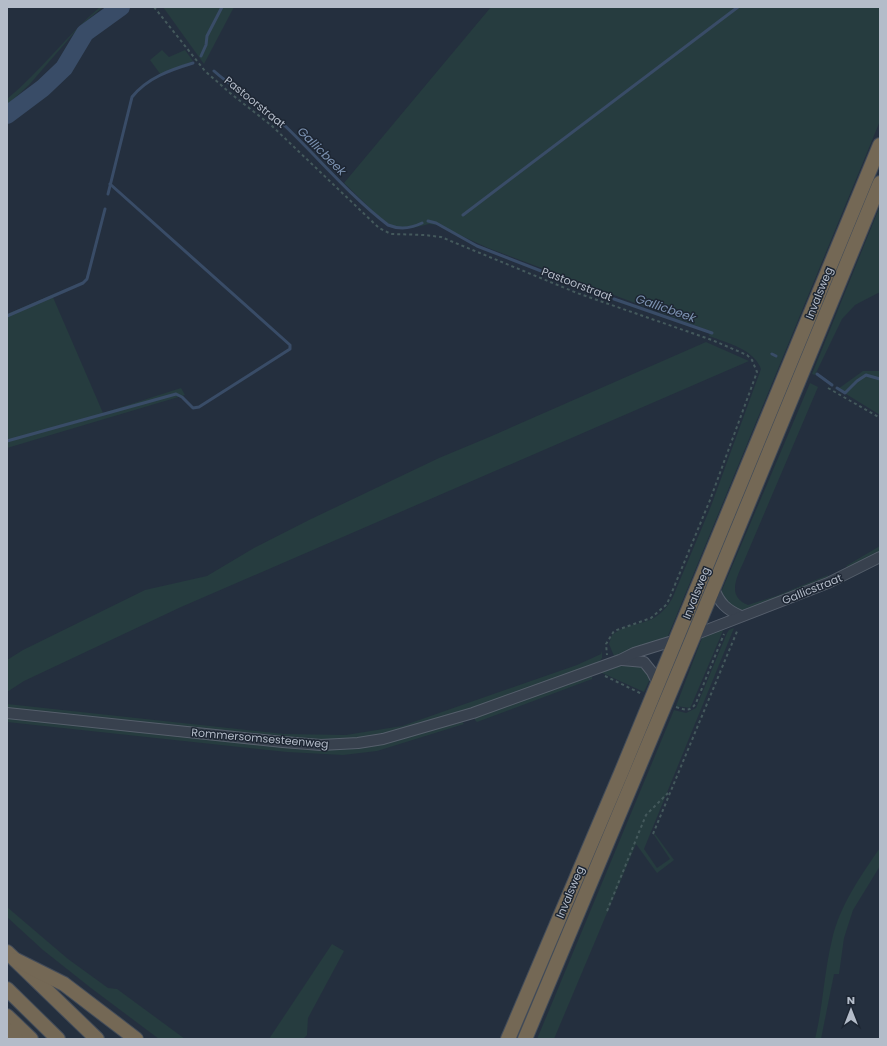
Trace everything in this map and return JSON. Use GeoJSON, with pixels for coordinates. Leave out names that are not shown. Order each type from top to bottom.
{"type":"FeatureCollection","features":[{"type":"Feature","properties":{"kind":"highway","name":"Invalsweg"},"geometry":{"type":"LineString","coordinates":[[508,1039],[658,684],[880,145]]}},
{"type":"Feature","properties":{"kind":"highway","name":"Invalsweg"},"geometry":{"type":"LineString","coordinates":[[525,1039],[714,588],[880,183]]}},
{"type":"Feature","properties":{"kind":"highway"},"geometry":{"type":"LineString","coordinates":[[11,956],[97,1039]]}},
{"type":"Feature","properties":{"kind":"highway"},"geometry":{"type":"LineString","coordinates":[[11,956],[64,984],[136,1039]]}},
{"type":"Feature","properties":{"kind":"highway"},"geometry":{"type":"LineString","coordinates":[[7,989],[58,1039]]}},
{"type":"Feature","properties":{"kind":"highway"},"geometry":{"type":"LineString","coordinates":[[7,1016],[31,1039]]}},
{"type":"Feature","properties":{"kind":"highway"},"geometry":{"type":"LineString","coordinates":[[7,1030],[16,1039]]}},
{"type":"Feature","properties":{"kind":"street","name":"Gallicstraat"},"geometry":{"type":"LineString","coordinates":[[694,635],[828,583],[880,557]]}},
{"type":"Feature","properties":{"kind":"street"},"geometry":{"type":"LineString","coordinates":[[714,588],[719,601],[730,611],[741,616]]}},
{"type":"Feature","properties":{"kind":"street","name":"Rommersomsesteenweg"},"geometry":{"type":"LineString","coordinates":[[7,713],[283,742],[321,745],[340,744],[383,739],[473,713],[591,669],[620,660],[634,653],[676,640]]}},
{"type":"Feature","properties":{"kind":"street","name":"Rommersomsesteenweg"},"geometry":{"type":"LineString","coordinates":[[620,660],[644,662],[652,672],[658,684]]}},
{"type":"Feature","properties":{"kind":"path","name":"Pastoorstraat"},"geometry":{"type":"LineString","coordinates":[[154,7],[206,72],[272,126],[379,228],[391,234],[441,237],[577,293],[712,340],[747,355],[752,360],[757,372],[710,500],[667,604],[651,618],[614,631],[606,644],[608,664]]}},
{"type":"Feature","properties":{"kind":"path"},"geometry":{"type":"LineString","coordinates":[[828,388],[880,418]]}},
{"type":"Feature","properties":{"kind":"path"},"geometry":{"type":"LineString","coordinates":[[653,834],[740,624],[741,616]]}},
{"type":"Feature","properties":{"kind":"path"},"geometry":{"type":"LineString","coordinates":[[676,707],[688,711],[692,709],[696,703],[726,629]]}},
{"type":"Feature","properties":{"kind":"path"},"geometry":{"type":"LineString","coordinates":[[591,669],[642,695]]}},
{"type":"Feature","properties":{"kind":"path"},"geometry":{"type":"LineString","coordinates":[[607,911],[646,815],[669,793]]}},
{"type":"Feature","properties":{"kind":"green space"},"geometry":{"type":"Polygon","coordinates":[[[100,7],[103,7],[80,26],[29,85],[7,105],[7,99],[31,77],[76,29],[100,7]]]}},
{"type":"Feature","properties":{"kind":"green space"},"geometry":{"type":"Polygon","coordinates":[[[163,7],[234,7],[204,64],[163,7]]]}},
{"type":"Feature","properties":{"kind":"green space"},"geometry":{"type":"Polygon","coordinates":[[[491,7],[880,7],[880,121],[668,636],[662,640],[614,656],[609,644],[612,635],[629,626],[651,620],[658,616],[672,599],[711,506],[761,369],[752,356],[732,344],[709,336],[710,331],[488,248],[438,225],[429,224],[413,228],[391,227],[344,183],[491,7]]]}},
{"type":"Feature","properties":{"kind":"green space"},"geometry":{"type":"Polygon","coordinates":[[[162,50],[169,57],[185,50],[193,61],[161,75],[150,60],[162,50]]]}},
{"type":"Feature","properties":{"kind":"green space"},"geometry":{"type":"Polygon","coordinates":[[[880,206],[880,292],[855,305],[842,319],[815,375],[812,374],[880,206]]]}},
{"type":"Feature","properties":{"kind":"green space"},"geometry":{"type":"Polygon","coordinates":[[[52,295],[103,413],[181,388],[185,395],[7,448],[7,314],[52,295]]]}},
{"type":"Feature","properties":{"kind":"green space"},"geometry":{"type":"Polygon","coordinates":[[[706,342],[749,361],[181,607],[24,681],[7,692],[7,660],[23,650],[145,590],[207,576],[254,548],[309,520],[439,458],[706,342]]]}},
{"type":"Feature","properties":{"kind":"green space"},"geometry":{"type":"Polygon","coordinates":[[[863,371],[880,371],[880,415],[838,389],[863,371]]]}},
{"type":"Feature","properties":{"kind":"green space"},"geometry":{"type":"Polygon","coordinates":[[[810,383],[818,387],[736,580],[735,591],[737,597],[748,605],[776,596],[828,575],[827,580],[743,611],[732,606],[722,597],[722,590],[810,383]]]}},
{"type":"Feature","properties":{"kind":"green space"},"geometry":{"type":"Polygon","coordinates":[[[880,546],[880,552],[849,569],[846,566],[880,546]]]}},
{"type":"Feature","properties":{"kind":"green space"},"geometry":{"type":"Polygon","coordinates":[[[725,626],[690,708],[676,706],[702,638],[705,634],[725,626]]]}},
{"type":"Feature","properties":{"kind":"green space"},"geometry":{"type":"Polygon","coordinates":[[[734,628],[644,849],[657,868],[670,859],[654,835],[655,834],[674,860],[657,873],[636,844],[554,1039],[537,1039],[674,710],[686,713],[696,708],[727,633],[729,630],[734,628]]]}},
{"type":"Feature","properties":{"kind":"green space"},"geometry":{"type":"Polygon","coordinates":[[[602,651],[602,658],[598,663],[449,717],[411,728],[373,736],[334,740],[294,739],[7,708],[7,704],[284,734],[346,735],[402,726],[577,665],[601,654],[602,651]]]}},
{"type":"Feature","properties":{"kind":"green space"},"geometry":{"type":"Polygon","coordinates":[[[620,665],[638,666],[645,670],[650,679],[644,692],[600,672],[620,665]]]}},
{"type":"Feature","properties":{"kind":"green space"},"geometry":{"type":"Polygon","coordinates":[[[592,675],[592,679],[477,722],[475,720],[475,717],[592,675]]]}},
{"type":"Feature","properties":{"kind":"green space"},"geometry":{"type":"Polygon","coordinates":[[[7,717],[373,745],[423,733],[462,721],[464,724],[377,751],[343,755],[287,752],[7,722],[7,717]]]}},
{"type":"Feature","properties":{"kind":"green space"},"geometry":{"type":"Polygon","coordinates":[[[880,848],[880,866],[853,910],[844,938],[839,974],[834,974],[821,1039],[815,1039],[829,952],[835,928],[845,904],[865,869],[880,848]]]}},
{"type":"Feature","properties":{"kind":"green space"},"geometry":{"type":"Polygon","coordinates":[[[7,907],[68,959],[108,988],[117,989],[185,1039],[159,1039],[43,950],[7,917],[7,907]]]}},
{"type":"Feature","properties":{"kind":"green space"},"geometry":{"type":"Polygon","coordinates":[[[332,944],[344,951],[308,1018],[307,1035],[303,1039],[269,1039],[332,944]]]}},
{"type":"Feature","properties":{"kind":"waterway"},"geometry":{"type":"LineString","coordinates":[[7,115],[43,88],[64,68],[85,33],[121,7]]}},
{"type":"Feature","properties":{"kind":"waterway","name":"Gallicbeek"},"geometry":{"type":"LineString","coordinates":[[201,56],[206,45],[207,36],[222,7]]}},
{"type":"Feature","properties":{"kind":"waterway"},"geometry":{"type":"LineString","coordinates":[[463,215],[738,7]]}},
{"type":"Feature","properties":{"kind":"waterway"},"geometry":{"type":"LineString","coordinates":[[108,194],[132,97],[138,90],[152,80],[168,72],[193,63]]}},
{"type":"Feature","properties":{"kind":"waterway","name":"Gallicbeek"},"geometry":{"type":"LineString","coordinates":[[214,71],[274,116],[360,201],[388,225],[397,228],[405,228],[413,227],[422,223]]}},
{"type":"Feature","properties":{"kind":"waterway"},"geometry":{"type":"LineString","coordinates":[[7,441],[176,394],[182,397],[193,408],[199,407],[290,349],[290,345],[110,184]]}},
{"type":"Feature","properties":{"kind":"waterway"},"geometry":{"type":"LineString","coordinates":[[7,316],[83,283],[87,279],[105,209]]}},
{"type":"Feature","properties":{"kind":"waterway","name":"Gallicbeek"},"geometry":{"type":"LineString","coordinates":[[428,221],[436,223],[477,246],[608,297]]}},
{"type":"Feature","properties":{"kind":"waterway","name":"Gallicbeek"},"geometry":{"type":"LineString","coordinates":[[614,299],[712,333]]}},
{"type":"Feature","properties":{"kind":"waterway","name":"Gallicbeek"},"geometry":{"type":"LineString","coordinates":[[772,354],[776,356]]}},
{"type":"Feature","properties":{"kind":"waterway","name":"Gallicbeek"},"geometry":{"type":"LineString","coordinates":[[817,374],[832,385]]}},
{"type":"Feature","properties":{"kind":"waterway","name":"Gallicbeek"},"geometry":{"type":"LineString","coordinates":[[837,388],[845,393],[857,381],[866,375],[880,379]]}}]}
